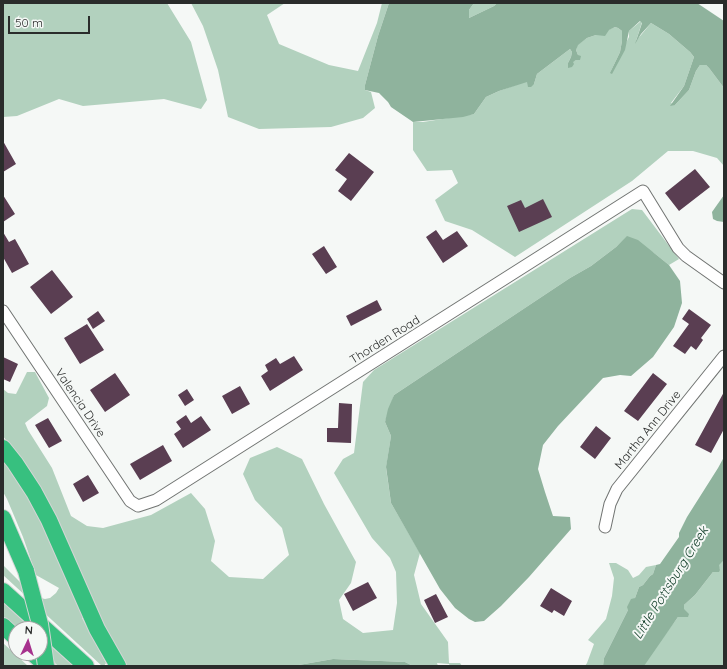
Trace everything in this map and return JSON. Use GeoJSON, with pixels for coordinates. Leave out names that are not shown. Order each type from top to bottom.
{"type":"FeatureCollection","features":[{"type":"Feature","properties":{"kind":"highway"},"geometry":{"type":"LineString","coordinates":[[3,448],[34,492],[49,520],[96,629],[118,666]]}},
{"type":"Feature","properties":{"kind":"highway"},"geometry":{"type":"LineString","coordinates":[[3,518],[26,570],[40,624],[46,666]]}},
{"type":"Feature","properties":{"kind":"highway"},"geometry":{"type":"LineString","coordinates":[[3,590],[86,666]]}},
{"type":"Feature","properties":{"kind":"street","name":"Thorden Road"},"geometry":{"type":"LineString","coordinates":[[138,506],[156,500],[643,191],[678,248],[686,256],[724,283]]}},
{"type":"Feature","properties":{"kind":"street","name":"Valencia Drive"},"geometry":{"type":"LineString","coordinates":[[3,311],[130,501],[138,506]]}},
{"type":"Feature","properties":{"kind":"street","name":"Martha Ann Drive"},"geometry":{"type":"LineString","coordinates":[[605,526],[610,504],[618,489],[724,356]]}},
{"type":"Feature","properties":{"kind":"shaded area"},"geometry":{"type":"Polygon","coordinates":[[[3,3],[167,3],[191,42],[207,100],[201,109],[164,99],[83,106],[59,99],[17,116],[3,117],[3,3]]]}},
{"type":"Feature","properties":{"kind":"shaded area"},"geometry":{"type":"Polygon","coordinates":[[[191,3],[285,3],[267,15],[279,44],[329,65],[358,71],[377,23],[382,3],[389,3],[378,36],[365,85],[365,90],[371,92],[375,108],[363,118],[331,127],[259,129],[228,117],[218,70],[203,26],[191,3]]]}},
{"type":"Feature","properties":{"kind":"shaded area"},"geometry":{"type":"Polygon","coordinates":[[[474,3],[497,3],[494,6],[469,18],[469,10],[474,3]]]}},
{"type":"Feature","properties":{"kind":"shaded area"},"geometry":{"type":"Polygon","coordinates":[[[641,21],[642,22],[636,41],[651,23],[669,34],[694,57],[684,86],[671,103],[675,105],[689,90],[696,71],[700,65],[706,65],[724,88],[724,166],[717,158],[693,151],[668,151],[632,181],[515,257],[472,230],[445,221],[435,200],[458,183],[452,170],[427,171],[413,150],[413,122],[423,122],[474,114],[486,97],[527,81],[534,84],[537,74],[570,49],[572,52],[568,63],[580,60],[576,50],[577,45],[587,38],[602,35],[615,27],[622,31],[622,41],[620,52],[610,73],[629,37],[629,31],[641,21]]]}},
{"type":"Feature","properties":{"kind":"shaded area"},"geometry":{"type":"Polygon","coordinates":[[[632,209],[642,210],[679,259],[669,265],[654,253],[627,237],[591,266],[570,278],[394,395],[385,422],[391,436],[386,468],[391,503],[420,553],[414,575],[421,604],[448,642],[449,663],[460,663],[462,666],[450,666],[449,664],[437,663],[438,666],[413,666],[405,662],[333,659],[293,666],[127,666],[100,618],[22,462],[3,436],[3,389],[8,393],[16,394],[27,372],[35,372],[49,398],[47,406],[25,423],[52,468],[71,516],[87,526],[103,528],[151,515],[191,493],[205,509],[215,541],[211,561],[229,577],[263,579],[289,555],[282,528],[255,500],[243,474],[250,458],[277,447],[302,459],[324,504],[356,562],[351,583],[339,600],[343,619],[363,633],[393,630],[397,603],[396,572],[390,558],[372,538],[334,473],[343,459],[354,453],[363,382],[374,370],[632,209]]]}},
{"type":"Feature","properties":{"kind":"shaded area"},"geometry":{"type":"Polygon","coordinates":[[[3,454],[38,508],[85,617],[82,618],[106,663],[104,666],[102,666],[3,575],[3,565],[30,592],[45,599],[50,598],[59,588],[36,575],[23,537],[3,492],[3,454]]]}},
{"type":"Feature","properties":{"kind":"shaded area"},"geometry":{"type":"Polygon","coordinates":[[[724,560],[724,666],[644,666],[647,659],[684,609],[684,605],[695,595],[713,572],[720,570],[718,565],[724,560]]]}},
{"type":"Feature","properties":{"kind":"shaded area"},"geometry":{"type":"Polygon","coordinates":[[[609,563],[616,563],[628,570],[633,578],[639,575],[646,567],[656,565],[653,574],[643,585],[639,587],[635,598],[604,658],[603,666],[585,666],[594,644],[588,640],[606,619],[612,596],[614,578],[609,563]]]}},
{"type":"Feature","properties":{"kind":"shaded area"},"geometry":{"type":"Polygon","coordinates":[[[3,602],[23,621],[9,621],[3,616],[3,602]]]}},
{"type":"Feature","properties":{"kind":"shaded area"},"geometry":{"type":"Polygon","coordinates":[[[3,643],[8,648],[8,661],[23,661],[28,666],[3,666],[3,643]]]}},
{"type":"Feature","properties":{"kind":"shaded area"},"geometry":{"type":"Polygon","coordinates":[[[48,643],[73,666],[58,666],[48,657],[48,643]]]}},
{"type":"Feature","properties":{"kind":"water"},"geometry":{"type":"Polygon","coordinates":[[[389,3],[474,3],[469,10],[469,18],[494,6],[497,3],[697,3],[724,21],[724,88],[706,65],[700,65],[696,71],[689,90],[675,105],[670,106],[684,86],[694,57],[669,34],[651,23],[641,34],[635,44],[642,23],[640,21],[629,31],[625,50],[612,74],[610,73],[620,52],[622,41],[622,31],[615,27],[609,30],[605,36],[596,35],[587,38],[578,45],[576,50],[578,55],[581,56],[580,60],[573,62],[574,64],[572,67],[568,68],[568,63],[572,52],[570,49],[537,74],[534,84],[531,87],[528,87],[527,82],[486,97],[474,114],[463,117],[413,122],[391,107],[379,93],[365,90],[378,36],[389,3]]]}},
{"type":"Feature","properties":{"kind":"water"},"geometry":{"type":"Polygon","coordinates":[[[724,195],[724,222],[713,219],[712,212],[724,195]]]}},
{"type":"Feature","properties":{"kind":"water"},"geometry":{"type":"Polygon","coordinates":[[[627,236],[638,240],[669,265],[680,281],[682,303],[674,327],[653,357],[631,376],[620,375],[603,378],[558,426],[543,445],[538,469],[553,516],[570,517],[571,529],[529,577],[501,606],[484,621],[475,622],[455,608],[440,589],[391,503],[386,467],[391,436],[385,422],[388,409],[394,395],[570,278],[591,266],[616,247],[627,236]]]}},
{"type":"Feature","properties":{"kind":"water","name":"Little Pottsburg Creek"},"geometry":{"type":"Polygon","coordinates":[[[724,457],[724,560],[719,565],[719,572],[713,572],[695,595],[684,605],[684,609],[689,614],[688,617],[678,617],[644,666],[603,666],[604,658],[628,610],[627,607],[631,599],[635,598],[639,587],[643,585],[653,574],[656,565],[660,564],[679,537],[679,533],[687,517],[724,457]]]}},
{"type":"Feature","properties":{"kind":"water"},"geometry":{"type":"Polygon","coordinates":[[[333,659],[405,662],[413,666],[293,666],[333,659]]]}},
{"type":"Feature","properties":{"kind":"building"},"geometry":{"type":"Polygon","coordinates":[[[3,141],[16,164],[3,172],[3,141]]]}},
{"type":"Feature","properties":{"kind":"building"},"geometry":{"type":"Polygon","coordinates":[[[349,153],[374,172],[351,201],[338,191],[347,179],[335,170],[349,153]]]}},
{"type":"Feature","properties":{"kind":"building"},"geometry":{"type":"Polygon","coordinates":[[[695,169],[710,187],[679,211],[665,193],[695,169]]]}},
{"type":"Feature","properties":{"kind":"building"},"geometry":{"type":"Polygon","coordinates":[[[3,195],[15,214],[3,222],[3,195]]]}},
{"type":"Feature","properties":{"kind":"building"},"geometry":{"type":"Polygon","coordinates":[[[543,199],[552,217],[519,232],[507,206],[521,200],[525,208],[543,199]]]}},
{"type":"Feature","properties":{"kind":"building"},"geometry":{"type":"Polygon","coordinates":[[[436,230],[443,240],[457,231],[468,246],[443,263],[426,237],[436,230]]]}},
{"type":"Feature","properties":{"kind":"building"},"geometry":{"type":"Polygon","coordinates":[[[3,232],[9,242],[15,239],[29,264],[12,273],[3,257],[3,232]]]}},
{"type":"Feature","properties":{"kind":"building"},"geometry":{"type":"Polygon","coordinates":[[[324,246],[337,267],[326,274],[312,254],[324,246]]]}},
{"type":"Feature","properties":{"kind":"building"},"geometry":{"type":"Polygon","coordinates":[[[52,270],[73,297],[51,314],[30,287],[52,270]]]}},
{"type":"Feature","properties":{"kind":"building"},"geometry":{"type":"Polygon","coordinates":[[[377,300],[382,310],[351,326],[346,316],[377,300]]]}},
{"type":"Feature","properties":{"kind":"building"},"geometry":{"type":"Polygon","coordinates":[[[689,309],[711,325],[701,338],[703,340],[696,350],[691,346],[685,354],[673,346],[689,324],[682,319],[689,309]]]}},
{"type":"Feature","properties":{"kind":"building"},"geometry":{"type":"Polygon","coordinates":[[[98,311],[105,321],[93,329],[87,319],[98,311]]]}},
{"type":"Feature","properties":{"kind":"building"},"geometry":{"type":"Polygon","coordinates":[[[87,324],[104,350],[80,364],[64,338],[87,324]]]}},
{"type":"Feature","properties":{"kind":"building"},"geometry":{"type":"Polygon","coordinates":[[[294,356],[303,370],[270,391],[261,376],[268,371],[265,365],[276,358],[280,364],[294,356]]]}},
{"type":"Feature","properties":{"kind":"building"},"geometry":{"type":"Polygon","coordinates":[[[3,357],[18,364],[10,382],[3,379],[3,357]]]}},
{"type":"Feature","properties":{"kind":"building"},"geometry":{"type":"Polygon","coordinates":[[[115,373],[130,395],[105,412],[90,390],[115,373]]]}},
{"type":"Feature","properties":{"kind":"building"},"geometry":{"type":"Polygon","coordinates":[[[653,373],[667,384],[638,421],[624,411],[653,373]]]}},
{"type":"Feature","properties":{"kind":"building"},"geometry":{"type":"Polygon","coordinates":[[[240,386],[250,404],[232,414],[222,396],[240,386]]]}},
{"type":"Feature","properties":{"kind":"building"},"geometry":{"type":"Polygon","coordinates":[[[187,389],[194,400],[185,406],[178,395],[187,389]]]}},
{"type":"Feature","properties":{"kind":"building"},"geometry":{"type":"Polygon","coordinates":[[[724,392],[724,429],[711,453],[695,445],[724,392]]]}},
{"type":"Feature","properties":{"kind":"building"},"geometry":{"type":"Polygon","coordinates":[[[339,403],[352,404],[351,443],[327,442],[327,428],[338,428],[339,403]]]}},
{"type":"Feature","properties":{"kind":"building"},"geometry":{"type":"Polygon","coordinates":[[[186,415],[191,423],[201,416],[211,430],[183,448],[174,434],[181,429],[176,422],[186,415]]]}},
{"type":"Feature","properties":{"kind":"building"},"geometry":{"type":"Polygon","coordinates":[[[48,418],[62,441],[49,448],[35,425],[48,418]]]}},
{"type":"Feature","properties":{"kind":"building"},"geometry":{"type":"Polygon","coordinates":[[[596,426],[611,438],[595,459],[580,447],[596,426]]]}},
{"type":"Feature","properties":{"kind":"building"},"geometry":{"type":"Polygon","coordinates":[[[163,445],[172,461],[140,480],[130,464],[163,445]]]}},
{"type":"Feature","properties":{"kind":"building"},"geometry":{"type":"Polygon","coordinates":[[[88,475],[99,493],[83,502],[73,484],[88,475]]]}},
{"type":"Feature","properties":{"kind":"building"},"geometry":{"type":"Polygon","coordinates":[[[368,582],[377,598],[353,611],[344,594],[368,582]]]}},
{"type":"Feature","properties":{"kind":"building"},"geometry":{"type":"Polygon","coordinates":[[[551,588],[572,601],[564,616],[554,610],[552,613],[540,606],[551,588]]]}},
{"type":"Feature","properties":{"kind":"building"},"geometry":{"type":"Polygon","coordinates":[[[436,594],[448,617],[435,623],[424,600],[436,594]]]}}]}
